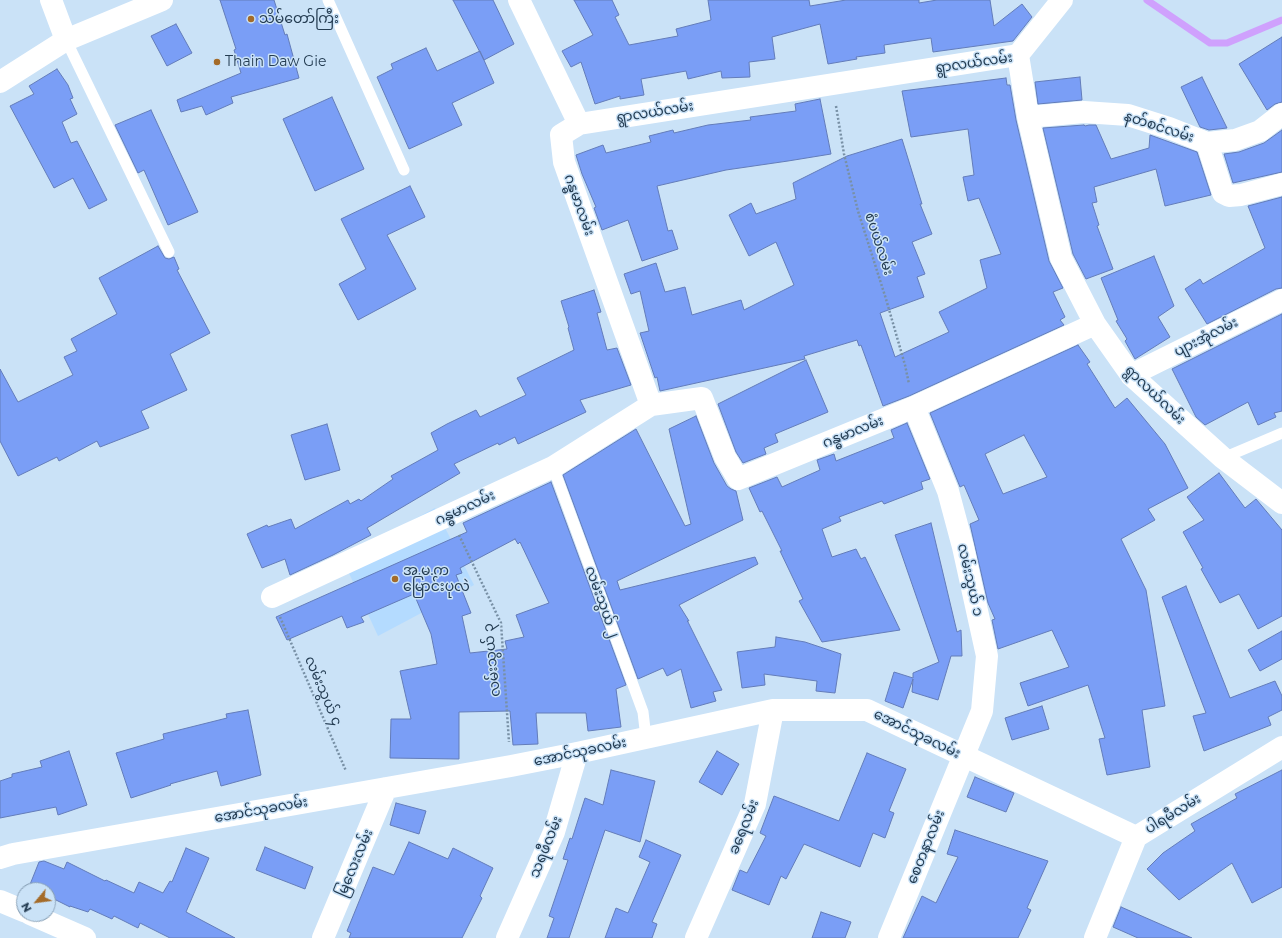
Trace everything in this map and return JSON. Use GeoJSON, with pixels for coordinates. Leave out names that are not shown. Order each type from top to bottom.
{"type":"FeatureCollection","features":[{"type":"Feature","properties":{"kind":"street"},"geometry":{"type":"LineString","coordinates":[[51,0],[66,40]]}},
{"type":"Feature","properties":{"kind":"street"},"geometry":{"type":"LineString","coordinates":[[0,82],[66,40],[162,0]]}},
{"type":"Feature","properties":{"kind":"street"},"geometry":{"type":"LineString","coordinates":[[518,0],[579,124]]}},
{"type":"Feature","properties":{"kind":"street"},"geometry":{"type":"LineString","coordinates":[[1018,55],[1062,0]]}},
{"type":"Feature","properties":{"kind":"street","name":"ရွာလယ်လမ်း"},"geometry":{"type":"LineString","coordinates":[[579,124],[1018,55],[1028,117],[1061,258],[1095,324],[1131,375],[1222,458],[1282,504]]}},
{"type":"Feature","properties":{"kind":"street","name":"နတ်စင်လမ်း"},"geometry":{"type":"LineString","coordinates":[[1028,117],[1084,112],[1128,114],[1207,143],[1235,140],[1260,131],[1282,114]]}},
{"type":"Feature","properties":{"kind":"street","name":"ဂန္ဓမာလမ်း"},"geometry":{"type":"LineString","coordinates":[[579,124],[561,135],[564,162],[651,405]]}},
{"type":"Feature","properties":{"kind":"street"},"geometry":{"type":"LineString","coordinates":[[1207,143],[1223,193],[1230,196],[1241,195],[1282,184]]}},
{"type":"Feature","properties":{"kind":"street","name":"ပျားအုံလမ်း"},"geometry":{"type":"LineString","coordinates":[[1131,375],[1282,300]]}},
{"type":"Feature","properties":{"kind":"street","name":"ဂန္ဓမာလမ်း"},"geometry":{"type":"LineString","coordinates":[[272,597],[553,467],[651,405],[702,398],[725,457],[738,479],[914,408],[1095,324]]}},
{"type":"Feature","properties":{"kind":"street","name":"လမ်းသွယ် ၁"},"geometry":{"type":"LineString","coordinates":[[914,408],[948,491],[964,547],[987,656],[982,711],[962,756]]}},
{"type":"Feature","properties":{"kind":"street","name":"အောင်သုခလမ်း"},"geometry":{"type":"LineString","coordinates":[[0,858],[13,854],[511,766],[773,710],[867,710],[1136,838]]}},
{"type":"Feature","properties":{"kind":"street","name":"ခရေလမ်း"},"geometry":{"type":"LineString","coordinates":[[696,938],[755,804],[773,710]]}},
{"type":"Feature","properties":{"kind":"street","name":"ပါရမီလမ်း"},"geometry":{"type":"LineString","coordinates":[[1095,938],[1136,838],[1282,747]]}},
{"type":"Feature","properties":{"kind":"street","name":"သရဖီလမ်း"},"geometry":{"type":"LineString","coordinates":[[507,938],[554,832],[577,753]]}},
{"type":"Feature","properties":{"kind":"street","name":"စေတနာလမ်း"},"geometry":{"type":"LineString","coordinates":[[889,938],[962,756]]}},
{"type":"Feature","properties":{"kind":"street","name":"မြလေးလမ်း"},"geometry":{"type":"LineString","coordinates":[[323,938],[386,788]]}},
{"type":"Feature","properties":{"kind":"street"},"geometry":{"type":"LineString","coordinates":[[0,901],[16,908]]}},
{"type":"Feature","properties":{"kind":"street"},"geometry":{"type":"LineString","coordinates":[[48,922],[85,938]]}},
{"type":"Feature","properties":{"kind":"lane"},"geometry":{"type":"LineString","coordinates":[[328,0],[404,170]]}},
{"type":"Feature","properties":{"kind":"lane"},"geometry":{"type":"LineString","coordinates":[[66,40],[169,252]]}},
{"type":"Feature","properties":{"kind":"lane"},"geometry":{"type":"LineString","coordinates":[[1222,458],[1282,433]]}},
{"type":"Feature","properties":{"kind":"lane","name":"လမ်းသွယ် ၂"},"geometry":{"type":"LineString","coordinates":[[553,467],[643,712],[646,738]]}},
{"type":"Feature","properties":{"kind":"path","name":"စံပယ်လမ်း"},"geometry":{"type":"LineString","coordinates":[[830,85],[835,101],[844,154],[858,211],[903,358],[914,408]]}},
{"type":"Feature","properties":{"kind":"path","name":"လမ်းသွယ် ၃"},"geometry":{"type":"LineString","coordinates":[[450,515],[501,623],[511,766]]}},
{"type":"Feature","properties":{"kind":"path","name":"လမ်းသွယ် ၄"},"geometry":{"type":"LineString","coordinates":[[272,597],[355,793]]}},
{"type":"Feature","properties":{"kind":"shaded area"},"geometry":{"type":"Polygon","coordinates":[[[435,508],[474,585],[378,636],[342,558],[435,508]]]}},
{"type":"Feature","properties":{"kind":"building"},"geometry":{"type":"Polygon","coordinates":[[[220,0],[274,0],[285,35],[287,34],[299,78],[231,97],[233,103],[206,115],[202,106],[181,112],[177,100],[241,73],[234,50],[236,49],[220,0]]]}},
{"type":"Feature","properties":{"kind":"building"},"geometry":{"type":"Polygon","coordinates":[[[453,0],[493,0],[514,44],[484,60],[453,0]]]}},
{"type":"Feature","properties":{"kind":"building"},"geometry":{"type":"Polygon","coordinates":[[[574,0],[612,0],[619,15],[615,17],[629,45],[678,36],[676,29],[711,20],[708,0],[809,0],[810,6],[846,0],[919,0],[919,3],[937,0],[990,0],[994,26],[1022,4],[1032,17],[1013,41],[933,52],[931,38],[884,45],[885,53],[856,57],[857,59],[828,64],[820,24],[772,37],[775,59],[749,62],[750,77],[722,78],[721,71],[688,79],[686,71],[641,79],[644,95],[620,99],[620,96],[595,104],[581,62],[571,67],[562,51],[593,35],[574,0]]]}},
{"type":"Feature","properties":{"kind":"building"},"geometry":{"type":"Polygon","coordinates":[[[176,24],[192,53],[167,66],[151,36],[176,24]]]}},
{"type":"Feature","properties":{"kind":"building"},"geometry":{"type":"Polygon","coordinates":[[[1282,37],[1282,102],[1275,104],[1267,110],[1239,64],[1282,37]]]}},
{"type":"Feature","properties":{"kind":"building"},"geometry":{"type":"Polygon","coordinates":[[[426,48],[437,71],[480,51],[494,83],[452,103],[462,125],[409,149],[377,77],[393,69],[391,64],[426,48]]]}},
{"type":"Feature","properties":{"kind":"building"},"geometry":{"type":"Polygon","coordinates":[[[57,69],[68,85],[73,98],[70,99],[77,114],[62,122],[71,143],[77,141],[107,200],[89,209],[73,178],[54,188],[10,106],[34,94],[29,86],[57,69]]]}},
{"type":"Feature","properties":{"kind":"building"},"geometry":{"type":"Polygon","coordinates":[[[1080,77],[1082,100],[1038,104],[1035,82],[1080,77]]]}},
{"type":"Feature","properties":{"kind":"building"},"geometry":{"type":"Polygon","coordinates":[[[1202,77],[1227,128],[1209,130],[1200,127],[1181,87],[1202,77]]]}},
{"type":"Feature","properties":{"kind":"building"},"geometry":{"type":"Polygon","coordinates":[[[1006,78],[1007,85],[1010,85],[1016,120],[1049,261],[1063,288],[1053,292],[1065,317],[1060,320],[1064,325],[909,396],[883,406],[861,345],[859,346],[857,340],[804,356],[805,359],[660,391],[657,377],[655,378],[640,333],[649,331],[640,291],[631,294],[624,274],[656,263],[665,292],[685,287],[692,315],[741,300],[744,310],[794,285],[776,242],[749,256],[729,215],[751,203],[756,214],[796,199],[793,183],[847,156],[902,139],[922,204],[920,204],[932,234],[912,242],[925,274],[917,277],[924,297],[880,313],[895,357],[949,332],[939,312],[987,288],[980,260],[1001,254],[979,198],[968,201],[963,177],[974,175],[968,129],[911,137],[902,91],[1006,78]]]}},
{"type":"Feature","properties":{"kind":"building"},"geometry":{"type":"Polygon","coordinates":[[[332,97],[364,169],[315,191],[283,119],[332,97]]]}},
{"type":"Feature","properties":{"kind":"building"},"geometry":{"type":"Polygon","coordinates":[[[820,99],[831,154],[726,170],[657,186],[668,231],[672,230],[678,249],[642,261],[628,220],[602,230],[594,208],[596,207],[582,174],[576,155],[603,145],[606,153],[651,142],[649,136],[673,130],[674,133],[708,125],[751,120],[750,117],[796,111],[795,104],[820,99]]]}},
{"type":"Feature","properties":{"kind":"building"},"geometry":{"type":"Polygon","coordinates":[[[151,110],[198,212],[168,225],[144,170],[138,173],[115,125],[151,110]]]}},
{"type":"Feature","properties":{"kind":"building"},"geometry":{"type":"Polygon","coordinates":[[[1096,125],[1111,159],[1149,148],[1150,135],[1197,152],[1211,195],[1165,206],[1156,169],[1094,187],[1097,202],[1092,203],[1099,225],[1097,226],[1113,269],[1086,279],[1073,254],[1043,128],[1096,125]]]}},
{"type":"Feature","properties":{"kind":"building"},"geometry":{"type":"Polygon","coordinates":[[[1282,130],[1282,172],[1233,183],[1224,154],[1239,152],[1264,143],[1282,130]]]}},
{"type":"Feature","properties":{"kind":"building"},"geometry":{"type":"Polygon","coordinates":[[[410,186],[425,217],[387,235],[416,289],[358,320],[339,284],[366,269],[341,219],[410,186]]]}},
{"type":"Feature","properties":{"kind":"building"},"geometry":{"type":"Polygon","coordinates":[[[1282,197],[1282,288],[1276,289],[1207,324],[1185,289],[1200,279],[1203,284],[1265,248],[1248,206],[1282,197]]]}},
{"type":"Feature","properties":{"kind":"building"},"geometry":{"type":"Polygon","coordinates":[[[158,246],[165,258],[169,259],[174,257],[179,269],[177,270],[210,333],[170,354],[187,390],[141,411],[149,428],[100,447],[97,441],[59,461],[57,457],[18,476],[0,441],[0,369],[18,402],[73,375],[64,357],[77,351],[71,339],[117,314],[99,278],[158,246]]]}},
{"type":"Feature","properties":{"kind":"building"},"geometry":{"type":"Polygon","coordinates":[[[1154,256],[1174,306],[1158,317],[1170,337],[1135,359],[1125,341],[1127,339],[1116,321],[1118,320],[1101,278],[1154,256]]]}},
{"type":"Feature","properties":{"kind":"building"},"geometry":{"type":"Polygon","coordinates":[[[594,290],[601,312],[597,313],[607,350],[617,348],[631,385],[580,400],[586,412],[518,444],[515,437],[499,445],[498,443],[454,464],[460,473],[367,528],[371,535],[333,555],[290,575],[285,559],[262,568],[247,534],[267,525],[268,527],[291,519],[295,529],[348,500],[350,504],[359,499],[361,501],[393,479],[391,476],[438,450],[431,433],[476,410],[480,417],[526,395],[517,378],[574,350],[561,301],[594,290]]]}},
{"type":"Feature","properties":{"kind":"building"},"geometry":{"type":"Polygon","coordinates":[[[1282,314],[1282,411],[1274,413],[1276,417],[1258,425],[1248,402],[1205,425],[1196,417],[1172,369],[1282,314]]]}},
{"type":"Feature","properties":{"kind":"building"},"geometry":{"type":"Polygon","coordinates":[[[1078,345],[1090,362],[1087,364],[1115,408],[1127,398],[1165,444],[1188,488],[1148,509],[1155,520],[1121,539],[1146,590],[1165,706],[1142,710],[1150,767],[1107,775],[1099,739],[1105,738],[1088,685],[1028,706],[1020,683],[1069,667],[1052,630],[998,649],[992,620],[995,619],[988,603],[970,524],[979,520],[964,485],[960,487],[930,413],[1078,345]],[[1024,435],[985,454],[1003,494],[1047,477],[1024,435]]]}},
{"type":"Feature","properties":{"kind":"building"},"geometry":{"type":"Polygon","coordinates":[[[806,360],[828,412],[775,434],[778,442],[764,448],[766,454],[743,463],[736,452],[718,404],[806,360]]]}},
{"type":"Feature","properties":{"kind":"building"},"geometry":{"type":"Polygon","coordinates":[[[696,416],[714,463],[727,486],[736,491],[743,520],[617,581],[620,590],[755,557],[758,564],[679,605],[689,621],[687,621],[722,690],[713,692],[716,701],[691,708],[681,669],[667,676],[663,668],[638,679],[563,475],[636,429],[685,526],[691,524],[669,429],[696,416]]]}},
{"type":"Feature","properties":{"kind":"building"},"geometry":{"type":"Polygon","coordinates":[[[907,423],[930,479],[921,482],[923,489],[884,504],[882,501],[839,517],[841,521],[822,529],[832,557],[856,549],[861,559],[865,557],[900,630],[822,642],[799,601],[803,599],[780,551],[782,551],[762,511],[760,512],[749,488],[777,477],[782,487],[820,470],[817,460],[834,454],[836,461],[894,438],[891,430],[907,423]]]}},
{"type":"Feature","properties":{"kind":"building"},"geometry":{"type":"Polygon","coordinates":[[[327,424],[340,470],[305,480],[291,435],[327,424]]]}},
{"type":"Feature","properties":{"kind":"building"},"geometry":{"type":"Polygon","coordinates":[[[1219,473],[1245,508],[1256,499],[1282,530],[1282,616],[1258,629],[1239,594],[1220,603],[1183,532],[1204,520],[1187,497],[1219,473]]]}},
{"type":"Feature","properties":{"kind":"building"},"geometry":{"type":"Polygon","coordinates":[[[551,482],[626,685],[616,689],[621,727],[588,731],[586,713],[536,713],[538,744],[513,745],[510,711],[459,712],[459,759],[390,758],[391,719],[411,719],[400,671],[437,664],[431,634],[414,594],[361,617],[364,622],[347,628],[342,616],[287,640],[276,617],[467,532],[463,523],[551,482]],[[515,539],[460,568],[462,573],[456,575],[471,613],[462,616],[470,653],[507,649],[505,641],[524,637],[516,615],[549,603],[520,542],[518,544],[515,539]]]}},
{"type":"Feature","properties":{"kind":"building"},"geometry":{"type":"Polygon","coordinates":[[[931,523],[957,632],[961,630],[962,656],[951,656],[938,700],[912,692],[913,679],[903,708],[885,701],[894,672],[913,678],[913,673],[939,662],[895,535],[931,523]]]}},
{"type":"Feature","properties":{"kind":"building"},"geometry":{"type":"Polygon","coordinates":[[[1186,586],[1230,698],[1275,681],[1282,696],[1282,710],[1268,717],[1271,725],[1204,751],[1193,716],[1206,713],[1162,597],[1186,586]]]}},
{"type":"Feature","properties":{"kind":"building"},"geometry":{"type":"Polygon","coordinates":[[[1282,631],[1282,659],[1260,671],[1248,650],[1282,631]]]}},
{"type":"Feature","properties":{"kind":"building"},"geometry":{"type":"Polygon","coordinates":[[[776,637],[805,642],[841,654],[835,693],[816,691],[817,681],[764,674],[765,685],[742,688],[737,652],[775,647],[776,637]]]}},
{"type":"Feature","properties":{"kind":"building"},"geometry":{"type":"Polygon","coordinates":[[[1042,706],[1049,729],[1012,740],[1005,718],[1042,706]]]}},
{"type":"Feature","properties":{"kind":"building"},"geometry":{"type":"Polygon","coordinates":[[[248,710],[261,775],[221,786],[217,771],[170,784],[171,785],[131,798],[116,753],[164,739],[163,734],[227,718],[226,714],[248,710]]]}},
{"type":"Feature","properties":{"kind":"building"},"geometry":{"type":"Polygon","coordinates":[[[69,751],[87,805],[58,815],[56,807],[0,818],[0,781],[12,777],[12,774],[42,767],[40,761],[69,751]]]}},
{"type":"Feature","properties":{"kind":"building"},"geometry":{"type":"Polygon","coordinates":[[[717,751],[739,764],[722,795],[699,782],[717,751]]]}},
{"type":"Feature","properties":{"kind":"building"},"geometry":{"type":"Polygon","coordinates":[[[867,753],[906,769],[889,811],[894,813],[885,838],[873,833],[860,867],[804,844],[786,879],[781,876],[769,905],[732,890],[740,870],[747,873],[766,836],[760,833],[774,796],[839,821],[867,753]]]}},
{"type":"Feature","properties":{"kind":"building"},"geometry":{"type":"Polygon","coordinates":[[[611,770],[655,781],[640,842],[605,830],[569,938],[547,938],[554,918],[549,916],[568,860],[563,859],[570,838],[572,839],[585,798],[603,805],[611,770]]]}},
{"type":"Feature","properties":{"kind":"building"},"geometry":{"type":"Polygon","coordinates":[[[1282,770],[1282,887],[1252,903],[1232,863],[1179,900],[1147,869],[1163,853],[1195,831],[1191,824],[1237,798],[1235,794],[1282,770]]]}},
{"type":"Feature","properties":{"kind":"building"},"geometry":{"type":"Polygon","coordinates":[[[975,777],[1014,793],[1006,812],[967,797],[975,777]]]}},
{"type":"Feature","properties":{"kind":"building"},"geometry":{"type":"Polygon","coordinates":[[[396,803],[426,811],[419,834],[390,825],[396,803]]]}},
{"type":"Feature","properties":{"kind":"building"},"geometry":{"type":"Polygon","coordinates":[[[955,830],[1048,861],[1027,908],[1031,910],[1018,938],[903,938],[922,896],[936,903],[958,857],[947,854],[955,830]]]}},
{"type":"Feature","properties":{"kind":"building"},"geometry":{"type":"Polygon","coordinates":[[[646,840],[681,855],[652,922],[657,924],[652,938],[605,938],[616,908],[628,913],[650,862],[639,857],[646,840]]]}},
{"type":"Feature","properties":{"kind":"building"},"geometry":{"type":"Polygon","coordinates":[[[409,842],[448,859],[453,848],[493,868],[480,896],[482,898],[462,938],[349,938],[351,933],[347,931],[373,867],[394,875],[409,842]]]}},
{"type":"Feature","properties":{"kind":"building"},"geometry":{"type":"Polygon","coordinates":[[[265,847],[313,867],[305,889],[256,870],[265,847]]]}},
{"type":"Feature","properties":{"kind":"building"},"geometry":{"type":"Polygon","coordinates":[[[186,848],[209,858],[186,912],[235,938],[170,938],[140,923],[138,928],[114,916],[112,919],[90,909],[88,912],[70,907],[56,900],[56,882],[31,882],[39,862],[44,861],[64,869],[67,862],[105,881],[106,880],[134,893],[139,882],[163,893],[170,881],[172,882],[186,848]]]}},
{"type":"Feature","properties":{"kind":"building"},"geometry":{"type":"Polygon","coordinates":[[[1121,907],[1192,938],[1138,938],[1113,927],[1121,907]]]}},
{"type":"Feature","properties":{"kind":"building"},"geometry":{"type":"Polygon","coordinates":[[[821,912],[851,922],[845,938],[812,938],[821,912]]]}},
{"type":"Feature","properties":{"kind":"waterway"},"geometry":{"type":"LineString","coordinates":[[1147,0],[1210,43],[1227,43],[1282,20]]}},
{"type":"Feature","properties":{"kind":"place","name":"သိမ်တော်ကြီး"},"geometry":{"type":"Point","coordinates":[251,19]}},
{"type":"Feature","properties":{"kind":"place","name":"Thain Daw Gie"},"geometry":{"type":"Point","coordinates":[217,62]}},
{"type":"Feature","properties":{"kind":"place","name":"အ.မ.က မြောင်းပုလဲ"},"geometry":{"type":"Point","coordinates":[395,579]}}]}
